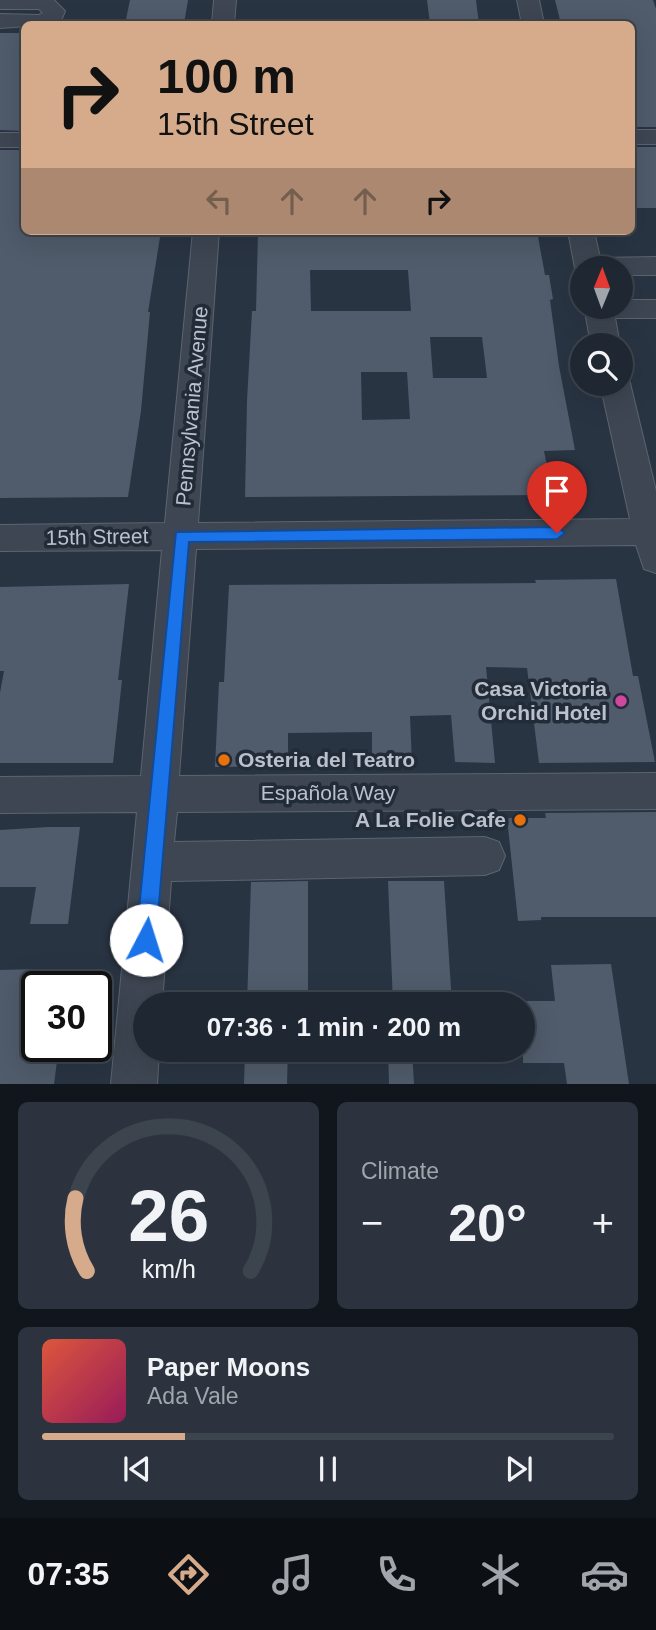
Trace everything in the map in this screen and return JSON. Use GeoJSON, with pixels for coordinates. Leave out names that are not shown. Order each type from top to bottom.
{"type":"FeatureCollection","features":[{"type":"Feature","properties":{"kind":"street"},"geometry":{"type":"LineString","coordinates":[[223,21],[225,0]]}},
{"type":"Feature","properties":{"kind":"street"},"geometry":{"type":"LineString","coordinates":[[528,0],[532,21]]}},
{"type":"Feature","properties":{"kind":"street"},"geometry":{"type":"LineString","coordinates":[[0,3],[44,3],[54,11],[52,18],[44,21]]}},
{"type":"Feature","properties":{"kind":"street"},"geometry":{"type":"LineString","coordinates":[[0,21],[21,22]]}},
{"type":"Feature","properties":{"kind":"street"},"geometry":{"type":"LineString","coordinates":[[635,137],[656,137]]}},
{"type":"Feature","properties":{"kind":"street"},"geometry":{"type":"LineString","coordinates":[[0,140],[21,140]]}},
{"type":"Feature","properties":{"kind":"street","name":"Pennsylvania Avenue"},"geometry":{"type":"LineString","coordinates":[[134,1084],[206,235]]}},
{"type":"Feature","properties":{"kind":"street"},"geometry":{"type":"LineString","coordinates":[[582,235],[587,256]]}},
{"type":"Feature","properties":{"kind":"street"},"geometry":{"type":"LineString","coordinates":[[634,266],[656,266]]}},
{"type":"Feature","properties":{"kind":"street"},"geometry":{"type":"LineString","coordinates":[[634,309],[656,309]]}},
{"type":"Feature","properties":{"kind":"street"},"geometry":{"type":"LineString","coordinates":[[618,396],[654,542]]}},
{"type":"Feature","properties":{"kind":"street","name":"15th Street"},"geometry":{"type":"LineString","coordinates":[[0,538],[182,536],[654,542]]}},
{"type":"Feature","properties":{"kind":"street","name":"Española Way"},"geometry":{"type":"LineString","coordinates":[[0,796],[656,791]]}},
{"type":"Feature","properties":{"kind":"street"},"geometry":{"type":"LineString","coordinates":[[153,862],[485,856]]}},
{"type":"Feature","properties":{"kind":"building"},"geometry":{"type":"Polygon","coordinates":[[[130,0],[188,0],[184,21],[126,21],[130,0]]]}},
{"type":"Feature","properties":{"kind":"building"},"geometry":{"type":"Polygon","coordinates":[[[427,0],[476,0],[479,21],[430,21],[427,0]]]}},
{"type":"Feature","properties":{"kind":"building"},"geometry":{"type":"Polygon","coordinates":[[[555,0],[653,0],[656,9],[656,127],[635,127],[635,21],[560,21],[555,0]]]}},
{"type":"Feature","properties":{"kind":"building"},"geometry":{"type":"Polygon","coordinates":[[[0,33],[21,33],[21,131],[0,130],[0,33]]]}},
{"type":"Feature","properties":{"kind":"building"},"geometry":{"type":"Polygon","coordinates":[[[635,147],[656,147],[656,208],[637,208],[635,147]]]}},
{"type":"Feature","properties":{"kind":"building"},"geometry":{"type":"Polygon","coordinates":[[[0,150],[21,150],[21,235],[160,235],[148,312],[141,411],[128,497],[0,498],[0,150]]]}},
{"type":"Feature","properties":{"kind":"building"},"geometry":{"type":"Polygon","coordinates":[[[258,235],[538,235],[545,275],[549,275],[559,366],[575,450],[544,451],[553,495],[245,497],[252,311],[256,311],[258,235]],[[310,270],[311,311],[411,311],[408,270],[310,270]],[[430,337],[433,378],[487,378],[482,337],[430,337]],[[361,372],[362,420],[410,419],[407,372],[361,372]]]}},
{"type":"Feature","properties":{"kind":"building"},"geometry":{"type":"Polygon","coordinates":[[[616,579],[633,676],[638,676],[655,762],[539,763],[527,668],[486,667],[495,763],[455,762],[451,715],[410,716],[412,763],[372,764],[372,732],[288,733],[288,766],[215,767],[219,682],[224,682],[229,585],[536,583],[535,580],[616,579]]]}},
{"type":"Feature","properties":{"kind":"building"},"geometry":{"type":"Polygon","coordinates":[[[129,584],[118,680],[122,680],[113,763],[0,763],[0,693],[4,671],[0,671],[0,587],[129,584]]]}},
{"type":"Feature","properties":{"kind":"building"},"geometry":{"type":"Polygon","coordinates":[[[656,812],[656,917],[541,917],[541,920],[518,921],[507,818],[546,818],[545,813],[656,812]]]}},
{"type":"Feature","properties":{"kind":"building"},"geometry":{"type":"Polygon","coordinates":[[[80,827],[68,924],[30,924],[36,887],[0,887],[0,830],[80,827]]]}},
{"type":"Feature","properties":{"kind":"building"},"geometry":{"type":"Polygon","coordinates":[[[308,881],[308,992],[247,992],[251,882],[308,881]]]}},
{"type":"Feature","properties":{"kind":"building"},"geometry":{"type":"Polygon","coordinates":[[[388,881],[444,881],[451,992],[393,992],[388,881]]]}},
{"type":"Feature","properties":{"kind":"building"},"geometry":{"type":"Polygon","coordinates":[[[611,964],[629,1084],[567,1084],[564,1063],[523,1063],[535,1062],[535,1001],[555,1001],[551,965],[611,964]]]}},
{"type":"Feature","properties":{"kind":"building"},"geometry":{"type":"Polygon","coordinates":[[[37,969],[21,971],[21,1062],[57,1062],[54,1084],[0,1084],[0,970],[37,969]]]}},
{"type":"Feature","properties":{"kind":"building"},"geometry":{"type":"Polygon","coordinates":[[[245,1062],[288,1062],[287,1084],[244,1084],[245,1062]]]}},
{"type":"Feature","properties":{"kind":"building"},"geometry":{"type":"Polygon","coordinates":[[[388,1062],[413,1062],[414,1084],[389,1084],[388,1062]]]}},
{"type":"Feature","properties":{"kind":"place","name":"Casa Victoria Orchid Hotel"},"geometry":{"type":"Point","coordinates":[621,701]}},
{"type":"Feature","properties":{"kind":"place","name":"Osteria del Teatro"},"geometry":{"type":"Point","coordinates":[224,760]}},
{"type":"Feature","properties":{"kind":"place","name":"A La Folie Cafe"},"geometry":{"type":"Point","coordinates":[520,820]}},
{"type":"Feature","properties":{"kind":"route"},"geometry":{"type":"LineString","coordinates":[[146,940],[182,536],[557,533]]}}]}
